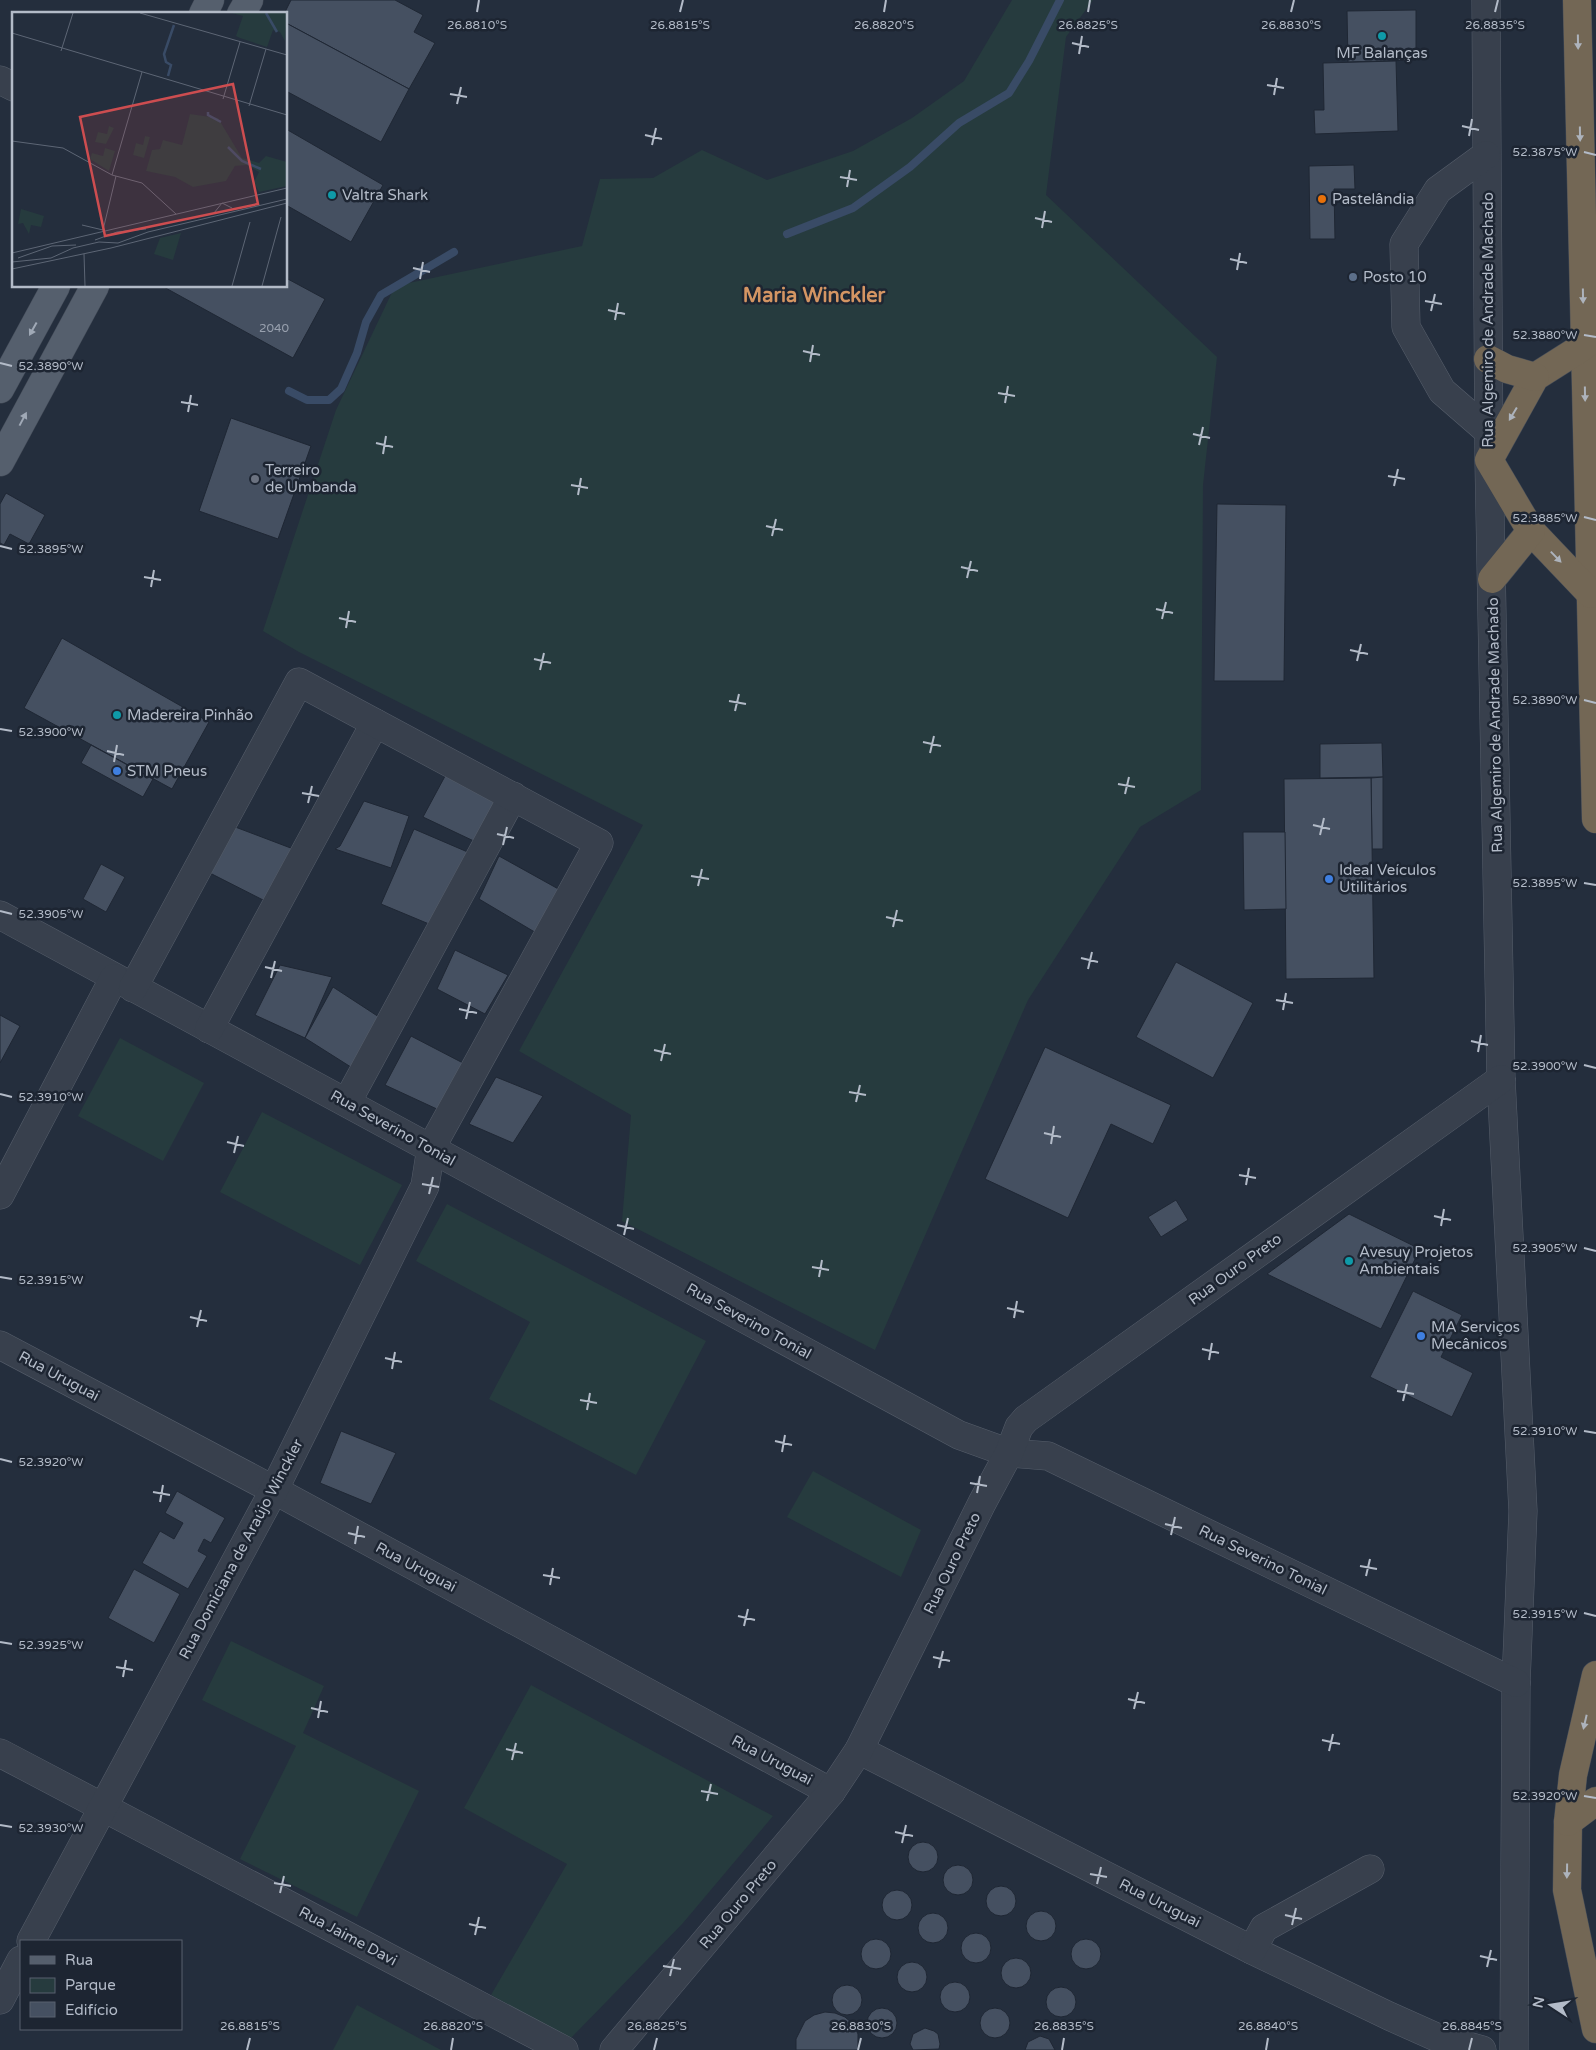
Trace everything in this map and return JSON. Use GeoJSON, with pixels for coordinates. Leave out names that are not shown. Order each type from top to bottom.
{"type":"FeatureCollection","features":[{"type":"Feature","properties":{"kind":"highway"},"geometry":{"type":"LineString","coordinates":[[1577,0],[1596,819]]}},
{"type":"Feature","properties":{"kind":"highway"},"geometry":{"type":"LineString","coordinates":[[1584,346],[1535,377],[1489,460],[1531,531],[1590,594]]}},
{"type":"Feature","properties":{"kind":"highway"},"geometry":{"type":"LineString","coordinates":[[1488,359],[1507,369],[1535,377]]}},
{"type":"Feature","properties":{"kind":"highway"},"geometry":{"type":"LineString","coordinates":[[1492,579],[1531,531]]}},
{"type":"Feature","properties":{"kind":"highway"},"geometry":{"type":"LineString","coordinates":[[1596,1675],[1573,1775],[1568,1822],[1567,1890],[1596,2029]]}},
{"type":"Feature","properties":{"kind":"highway"},"geometry":{"type":"LineString","coordinates":[[1568,1822],[1596,1802]]}},
{"type":"Feature","properties":{"kind":"main road"},"geometry":{"type":"LineString","coordinates":[[204,12],[210,0]]}},
{"type":"Feature","properties":{"kind":"main road"},"geometry":{"type":"LineString","coordinates":[[243,12],[249,0]]}},
{"type":"Feature","properties":{"kind":"main road"},"geometry":{"type":"LineString","coordinates":[[0,389],[55,288]]}},
{"type":"Feature","properties":{"kind":"main road"},"geometry":{"type":"LineString","coordinates":[[0,462],[94,288]]}},
{"type":"Feature","properties":{"kind":"street","name":"Rua Algemiro de Andrade Machado"},"geometry":{"type":"LineString","coordinates":[[1486,0],[1488,431],[1501,1079],[1523,1511],[1516,1683],[1514,2050]]}},
{"type":"Feature","properties":{"kind":"street"},"geometry":{"type":"LineString","coordinates":[[0,80],[12,86]]}},
{"type":"Feature","properties":{"kind":"street"},"geometry":{"type":"LineString","coordinates":[[1486,155],[1438,190],[1404,244],[1406,327],[1442,392],[1488,431]]}},
{"type":"Feature","properties":{"kind":"street"},"geometry":{"type":"LineString","coordinates":[[0,1195],[299,682],[598,843],[431,1148]]}},
{"type":"Feature","properties":{"kind":"street"},"geometry":{"type":"LineString","coordinates":[[209,1029],[375,722]]}},
{"type":"Feature","properties":{"kind":"street"},"geometry":{"type":"LineString","coordinates":[[347,1102],[513,796]]}},
{"type":"Feature","properties":{"kind":"street","name":"Rua Severino Tonial"},"geometry":{"type":"LineString","coordinates":[[0,915],[959,1436],[1009,1453],[1048,1456],[1516,1683]]}},
{"type":"Feature","properties":{"kind":"street","name":"Rua Ouro Preto"},"geometry":{"type":"LineString","coordinates":[[614,2050],[831,1792],[860,1750],[982,1503],[1009,1453],[1019,1427],[1026,1419],[1501,1079]]}},
{"type":"Feature","properties":{"kind":"street","name":"Rua Domiciana de Araújo Winckler"},"geometry":{"type":"LineString","coordinates":[[32,1940],[274,1490],[426,1186],[431,1148]]}},
{"type":"Feature","properties":{"kind":"street","name":"Rua Uruguai"},"geometry":{"type":"LineString","coordinates":[[0,1344],[274,1490],[831,1792]]}},
{"type":"Feature","properties":{"kind":"street","name":"Rua Uruguai"},"geometry":{"type":"LineString","coordinates":[[860,1750],[1439,2044],[1482,2050]]}},
{"type":"Feature","properties":{"kind":"street","name":"Rua Jaime Davi"},"geometry":{"type":"LineString","coordinates":[[0,1753],[564,2050]]}},
{"type":"Feature","properties":{"kind":"street"},"geometry":{"type":"LineString","coordinates":[[1252,1950],[1264,1928],[1370,1868]]}},
{"type":"Feature","properties":{"kind":"street"},"geometry":{"type":"LineString","coordinates":[[0,2000],[20,1962]]}},
{"type":"Feature","properties":{"kind":"green space"},"geometry":{"type":"Polygon","coordinates":[[[1012,0],[1093,0],[1066,37],[1046,195],[1217,357],[1203,485],[1201,790],[1140,827],[1028,1000],[875,1350],[622,1221],[631,1115],[519,1051],[643,825],[299,652],[263,631],[336,410],[395,286],[582,246],[600,179],[653,178],[702,150],[767,180],[853,151],[912,118],[964,81],[1012,0]]]}},
{"type":"Feature","properties":{"kind":"green space"},"geometry":{"type":"Polygon","coordinates":[[[120,1038],[204,1083],[163,1161],[78,1116],[120,1038]]]}},
{"type":"Feature","properties":{"kind":"green space"},"geometry":{"type":"Polygon","coordinates":[[[262,1112],[402,1185],[360,1265],[220,1192],[262,1112]]]}},
{"type":"Feature","properties":{"kind":"green space"},"geometry":{"type":"Polygon","coordinates":[[[447,1204],[706,1341],[636,1475],[489,1399],[530,1322],[416,1261],[447,1204]]]}},
{"type":"Feature","properties":{"kind":"green space"},"geometry":{"type":"Polygon","coordinates":[[[813,1471],[921,1530],[901,1577],[787,1517],[813,1471]]]}},
{"type":"Feature","properties":{"kind":"green space"},"geometry":{"type":"Polygon","coordinates":[[[231,1641],[324,1686],[303,1733],[419,1791],[357,1917],[240,1859],[296,1746],[202,1700],[231,1641]]]}},
{"type":"Feature","properties":{"kind":"green space"},"geometry":{"type":"Polygon","coordinates":[[[531,1685],[773,1816],[683,1923],[570,2039],[491,1995],[567,1864],[464,1808],[531,1685]]]}},
{"type":"Feature","properties":{"kind":"green space"},"geometry":{"type":"Polygon","coordinates":[[[357,2005],[441,2050],[333,2050],[357,2005]]]}},
{"type":"Feature","properties":{"kind":"building"},"geometry":{"type":"Polygon","coordinates":[[[291,0],[395,0],[423,15],[414,32],[435,43],[409,89],[288,24],[288,12],[285,12],[291,0]]]}},
{"type":"Feature","properties":{"kind":"building","name":"MF Balanças"},"geometry":{"type":"Polygon","coordinates":[[[1416,10],[1416,60],[1348,62],[1347,11],[1416,10]]]}},
{"type":"Feature","properties":{"kind":"building"},"geometry":{"type":"Polygon","coordinates":[[[288,24],[409,89],[381,142],[288,92],[288,24]]]}},
{"type":"Feature","properties":{"kind":"building"},"geometry":{"type":"Polygon","coordinates":[[[1396,61],[1398,131],[1315,134],[1314,110],[1324,110],[1323,63],[1396,61]]]}},
{"type":"Feature","properties":{"kind":"building","name":"Valtra Shark"},"geometry":{"type":"Polygon","coordinates":[[[288,130],[383,185],[351,242],[288,206],[288,130]]]}},
{"type":"Feature","properties":{"kind":"building","name":"Pastelândia"},"geometry":{"type":"Polygon","coordinates":[[[1354,165],[1355,189],[1334,189],[1335,239],[1310,239],[1309,166],[1354,165]]]}},
{"type":"Feature","properties":{"kind":"building"},"geometry":{"type":"Polygon","coordinates":[[[288,279],[325,299],[293,358],[166,288],[288,288],[288,279]]]}},
{"type":"Feature","properties":{"kind":"building","name":"Terreiro de Umbanda"},"geometry":{"type":"Polygon","coordinates":[[[231,418],[311,446],[278,539],[199,511],[231,418]]]}},
{"type":"Feature","properties":{"kind":"building"},"geometry":{"type":"Polygon","coordinates":[[[6,493],[45,515],[29,544],[10,534],[4,545],[0,543],[0,504],[6,493]]]}},
{"type":"Feature","properties":{"kind":"building"},"geometry":{"type":"Polygon","coordinates":[[[1217,504],[1286,505],[1284,681],[1214,681],[1217,504]]]}},
{"type":"Feature","properties":{"kind":"building","name":"Madereira Pinhão"},"geometry":{"type":"Polygon","coordinates":[[[62,638],[209,722],[172,789],[24,708],[62,638]]]}},
{"type":"Feature","properties":{"kind":"building"},"geometry":{"type":"Polygon","coordinates":[[[1382,743],[1383,777],[1320,778],[1320,744],[1382,743]]]}},
{"type":"Feature","properties":{"kind":"building","name":"STM Pneus"},"geometry":{"type":"Polygon","coordinates":[[[91,745],[153,779],[143,797],[81,763],[91,745]]]}},
{"type":"Feature","properties":{"kind":"building"},"geometry":{"type":"Polygon","coordinates":[[[451,765],[501,797],[478,843],[423,817],[451,765]]]}},
{"type":"Feature","properties":{"kind":"building"},"geometry":{"type":"Polygon","coordinates":[[[1383,777],[1383,849],[1372,849],[1371,778],[1383,777]]]}},
{"type":"Feature","properties":{"kind":"building","name":"Ideal Veículos Utilitários"},"geometry":{"type":"Polygon","coordinates":[[[1371,778],[1374,978],[1286,979],[1284,779],[1371,778]]]}},
{"type":"Feature","properties":{"kind":"building"},"geometry":{"type":"Polygon","coordinates":[[[364,801],[409,816],[391,868],[335,849],[340,846],[364,801]]]}},
{"type":"Feature","properties":{"kind":"building"},"geometry":{"type":"Polygon","coordinates":[[[230,825],[296,850],[267,902],[202,869],[230,825]]]}},
{"type":"Feature","properties":{"kind":"building"},"geometry":{"type":"Polygon","coordinates":[[[414,829],[470,853],[429,924],[381,904],[414,829]]]}},
{"type":"Feature","properties":{"kind":"building"},"geometry":{"type":"Polygon","coordinates":[[[1243,832],[1285,832],[1286,909],[1244,910],[1243,832]]]}},
{"type":"Feature","properties":{"kind":"building"},"geometry":{"type":"Polygon","coordinates":[[[499,856],[562,891],[538,934],[479,899],[499,856]]]}},
{"type":"Feature","properties":{"kind":"building"},"geometry":{"type":"Polygon","coordinates":[[[101,864],[125,877],[106,912],[83,899],[101,864]]]}},
{"type":"Feature","properties":{"kind":"building"},"geometry":{"type":"Polygon","coordinates":[[[455,950],[508,975],[485,1014],[437,989],[455,950]]]}},
{"type":"Feature","properties":{"kind":"building"},"geometry":{"type":"Polygon","coordinates":[[[1176,962],[1253,1003],[1213,1078],[1136,1037],[1176,962]]]}},
{"type":"Feature","properties":{"kind":"building"},"geometry":{"type":"Polygon","coordinates":[[[280,965],[332,977],[305,1038],[255,1015],[280,965]]]}},
{"type":"Feature","properties":{"kind":"building"},"geometry":{"type":"Polygon","coordinates":[[[333,987],[379,1017],[354,1069],[305,1038],[333,987]]]}},
{"type":"Feature","properties":{"kind":"building"},"geometry":{"type":"Polygon","coordinates":[[[0,1015],[20,1026],[0,1063],[0,1015]]]}},
{"type":"Feature","properties":{"kind":"building"},"geometry":{"type":"Polygon","coordinates":[[[411,1036],[463,1063],[439,1110],[385,1085],[411,1036]]]}},
{"type":"Feature","properties":{"kind":"building"},"geometry":{"type":"Polygon","coordinates":[[[1045,1047],[1171,1105],[1153,1144],[1111,1124],[1068,1218],[985,1179],[1045,1047]]]}},
{"type":"Feature","properties":{"kind":"building"},"geometry":{"type":"Polygon","coordinates":[[[496,1077],[543,1096],[513,1143],[469,1124],[496,1077]]]}},
{"type":"Feature","properties":{"kind":"building"},"geometry":{"type":"Polygon","coordinates":[[[1176,1200],[1188,1220],[1161,1237],[1148,1217],[1176,1200]]]}},
{"type":"Feature","properties":{"kind":"building","name":"Avesuy Projetos Ambientais"},"geometry":{"type":"Polygon","coordinates":[[[1349,1214],[1420,1249],[1381,1329],[1267,1274],[1349,1214]]]}},
{"type":"Feature","properties":{"kind":"building","name":"MA Serviços Mecânicos"},"geometry":{"type":"Polygon","coordinates":[[[1413,1291],[1462,1315],[1441,1357],[1473,1373],[1452,1417],[1370,1377],[1413,1291]]]}},
{"type":"Feature","properties":{"kind":"building"},"geometry":{"type":"Polygon","coordinates":[[[341,1431],[396,1453],[371,1504],[320,1483],[341,1431]]]}},
{"type":"Feature","properties":{"kind":"building"},"geometry":{"type":"Polygon","coordinates":[[[177,1491],[225,1518],[211,1543],[204,1539],[198,1551],[207,1556],[188,1589],[142,1563],[160,1531],[174,1539],[183,1523],[165,1513],[177,1491]]]}},
{"type":"Feature","properties":{"kind":"building"},"geometry":{"type":"Polygon","coordinates":[[[134,1569],[180,1594],[154,1643],[108,1618],[134,1569]]]}},
{"type":"Feature","properties":{"kind":"building"},"geometry":{"type":"Polygon","coordinates":[[[923,1842],[929,1843],[937,1851],[937,1863],[929,1871],[923,1872],[917,1871],[909,1863],[908,1857],[909,1851],[917,1843],[923,1842]]]}},
{"type":"Feature","properties":{"kind":"building"},"geometry":{"type":"Polygon","coordinates":[[[958,1865],[964,1866],[972,1874],[972,1886],[964,1894],[958,1895],[952,1894],[944,1886],[943,1880],[944,1874],[952,1866],[958,1865]]]}},
{"type":"Feature","properties":{"kind":"building"},"geometry":{"type":"Polygon","coordinates":[[[1001,1886],[1007,1887],[1015,1895],[1015,1907],[1007,1915],[1001,1916],[995,1915],[987,1907],[986,1901],[987,1895],[995,1887],[1001,1886]]]}},
{"type":"Feature","properties":{"kind":"building"},"geometry":{"type":"Polygon","coordinates":[[[897,1890],[903,1891],[911,1899],[911,1911],[903,1919],[897,1920],[891,1919],[883,1911],[882,1905],[883,1899],[891,1891],[897,1890]]]}},
{"type":"Feature","properties":{"kind":"building"},"geometry":{"type":"Polygon","coordinates":[[[1041,1911],[1047,1912],[1055,1920],[1055,1932],[1047,1940],[1041,1941],[1035,1940],[1027,1932],[1026,1926],[1027,1920],[1035,1912],[1041,1911]]]}},
{"type":"Feature","properties":{"kind":"building"},"geometry":{"type":"Polygon","coordinates":[[[933,1913],[939,1914],[947,1922],[947,1934],[939,1942],[933,1943],[927,1942],[919,1934],[918,1928],[919,1922],[927,1914],[933,1913]]]}},
{"type":"Feature","properties":{"kind":"building"},"geometry":{"type":"Polygon","coordinates":[[[976,1933],[982,1934],[990,1942],[990,1954],[982,1962],[976,1963],[970,1962],[962,1954],[961,1948],[962,1942],[970,1934],[976,1933]]]}},
{"type":"Feature","properties":{"kind":"building"},"geometry":{"type":"Polygon","coordinates":[[[876,1939],[882,1940],[890,1948],[890,1960],[882,1968],[876,1969],[870,1968],[862,1960],[861,1954],[862,1948],[870,1940],[876,1939]]]}},
{"type":"Feature","properties":{"kind":"building"},"geometry":{"type":"Polygon","coordinates":[[[1086,1939],[1092,1940],[1100,1948],[1100,1960],[1092,1968],[1086,1969],[1080,1968],[1072,1960],[1071,1954],[1072,1948],[1080,1940],[1086,1939]]]}},
{"type":"Feature","properties":{"kind":"building"},"geometry":{"type":"Polygon","coordinates":[[[1016,1958],[1022,1959],[1030,1967],[1030,1979],[1022,1987],[1016,1988],[1010,1987],[1002,1979],[1001,1973],[1002,1967],[1010,1959],[1016,1958]]]}},
{"type":"Feature","properties":{"kind":"building"},"geometry":{"type":"Polygon","coordinates":[[[912,1962],[918,1963],[926,1971],[926,1983],[918,1991],[912,1992],[906,1991],[898,1983],[897,1977],[898,1971],[906,1963],[912,1962]]]}},
{"type":"Feature","properties":{"kind":"building"},"geometry":{"type":"Polygon","coordinates":[[[955,1982],[961,1983],[969,1991],[969,2003],[961,2011],[955,2012],[949,2011],[941,2003],[940,1997],[941,1991],[949,1983],[955,1982]]]}},
{"type":"Feature","properties":{"kind":"building"},"geometry":{"type":"Polygon","coordinates":[[[847,1985],[853,1986],[861,1994],[861,2006],[853,2014],[847,2015],[841,2014],[833,2006],[832,2000],[833,1994],[841,1986],[847,1985]]]}},
{"type":"Feature","properties":{"kind":"building"},"geometry":{"type":"Polygon","coordinates":[[[1061,1987],[1067,1988],[1075,1996],[1075,2008],[1067,2016],[1061,2017],[1055,2016],[1047,2008],[1046,2002],[1047,1996],[1055,1988],[1061,1987]]]}},
{"type":"Feature","properties":{"kind":"building"},"geometry":{"type":"Polygon","coordinates":[[[882,2008],[888,2009],[896,2017],[896,2029],[888,2037],[882,2038],[876,2037],[868,2029],[867,2023],[868,2017],[876,2009],[882,2008]]]}},
{"type":"Feature","properties":{"kind":"building"},"geometry":{"type":"Polygon","coordinates":[[[995,2008],[1001,2009],[1009,2017],[1009,2029],[1001,2037],[995,2038],[989,2037],[981,2029],[980,2023],[981,2017],[989,2009],[995,2008]]]}},
{"type":"Feature","properties":{"kind":"building"},"geometry":{"type":"Polygon","coordinates":[[[825,2012],[845,2017],[853,2024],[858,2034],[858,2050],[796,2050],[796,2039],[805,2021],[814,2015],[825,2012]]]}},
{"type":"Feature","properties":{"kind":"building"},"geometry":{"type":"Polygon","coordinates":[[[925,2028],[938,2034],[939,2049],[913,2050],[910,2044],[913,2034],[925,2028]]]}},
{"type":"Feature","properties":{"kind":"building"},"geometry":{"type":"Polygon","coordinates":[[[1040,2036],[1049,2039],[1055,2050],[1025,2050],[1028,2042],[1040,2036]]]}},
{"type":"Feature","properties":{"kind":"waterway"},"geometry":{"type":"LineString","coordinates":[[787,234],[853,208],[910,167],[959,123],[1009,93],[1029,61],[1060,0]]}},
{"type":"Feature","properties":{"kind":"waterway"},"geometry":{"type":"LineString","coordinates":[[289,391],[307,400],[329,400],[341,389],[357,353],[366,322],[381,295],[454,252]]}},
{"type":"Feature","properties":{"kind":"place","name":"MF Balanças"},"geometry":{"type":"Point","coordinates":[1382,36]}},
{"type":"Feature","properties":{"kind":"place","name":"Valtra Shark"},"geometry":{"type":"Point","coordinates":[332,195]}},
{"type":"Feature","properties":{"kind":"place","name":"Pastelândia"},"geometry":{"type":"Point","coordinates":[1322,199]}},
{"type":"Feature","properties":{"kind":"place","name":"Posto 10"},"geometry":{"type":"Point","coordinates":[1353,277]}},
{"type":"Feature","properties":{"kind":"place","name":"Terreiro de Umbanda"},"geometry":{"type":"Point","coordinates":[255,479]}},
{"type":"Feature","properties":{"kind":"place","name":"Madereira Pinhão"},"geometry":{"type":"Point","coordinates":[117,715]}},
{"type":"Feature","properties":{"kind":"place","name":"STM Pneus"},"geometry":{"type":"Point","coordinates":[117,771]}},
{"type":"Feature","properties":{"kind":"place","name":"Ideal Veículos Utilitários"},"geometry":{"type":"Point","coordinates":[1329,879]}},
{"type":"Feature","properties":{"kind":"place","name":"Avesuy Projetos Ambientais"},"geometry":{"type":"Point","coordinates":[1349,1261]}},
{"type":"Feature","properties":{"kind":"place","name":"MA Serviços Mecânicos"},"geometry":{"type":"Point","coordinates":[1421,1336]}},
{"type":"Feature","properties":{"kind":"district","name":"Maria Winckler"},"geometry":{"type":"Point","coordinates":[814,295]}}]}
